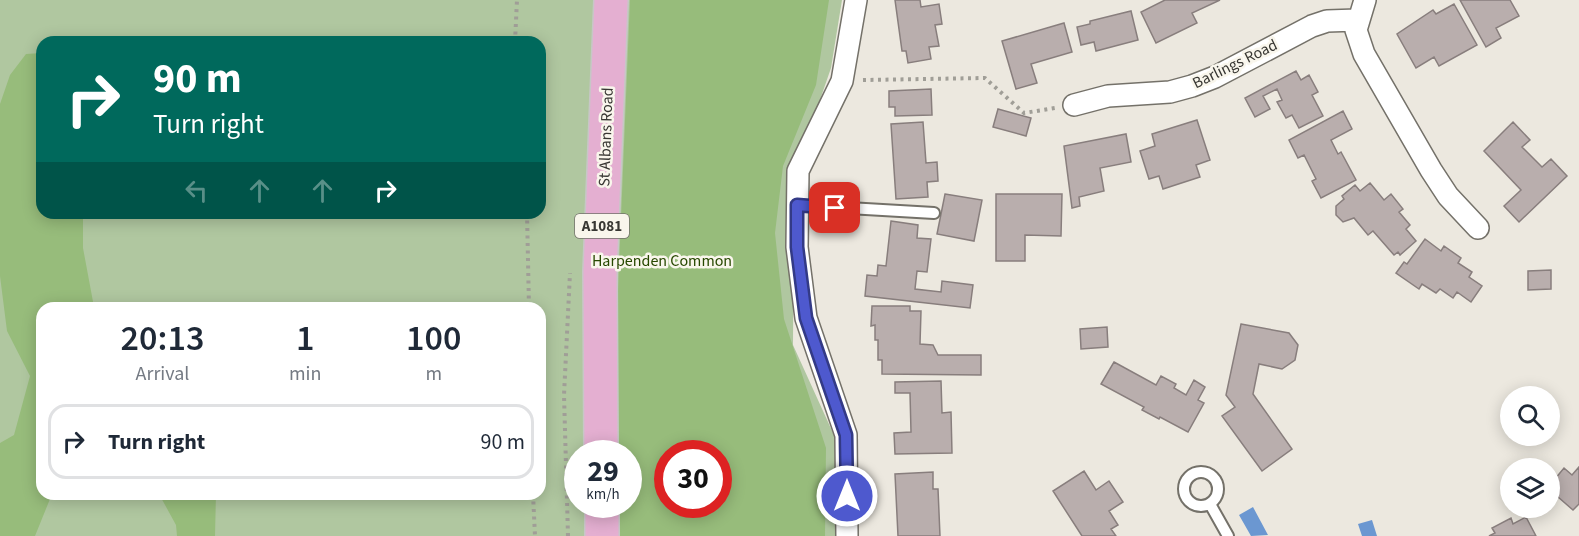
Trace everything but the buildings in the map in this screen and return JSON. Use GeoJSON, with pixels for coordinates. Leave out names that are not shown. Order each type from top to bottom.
{"type":"FeatureCollection","features":[{"type":"Feature","properties":{"kind":"main road","name":"St Albans Road"},"geometry":{"type":"LineString","coordinates":[[601,440],[600,272],[611,0]]}},
{"type":"Feature","properties":{"kind":"main road"},"geometry":{"type":"LineString","coordinates":[[602,518],[602,536]]}},
{"type":"Feature","properties":{"kind":"street"},"geometry":{"type":"LineString","coordinates":[[847,536],[846,435],[806,318],[797,247],[797,205],[798,171],[842,81],[856,0]]}},
{"type":"Feature","properties":{"kind":"street"},"geometry":{"type":"LineString","coordinates":[[1365,0],[1357,20],[1356,30],[1364,54],[1448,196],[1478,228]]}},
{"type":"Feature","properties":{"kind":"street","name":"Barlings Road"},"geometry":{"type":"LineString","coordinates":[[1074,105],[1108,96],[1170,92],[1192,86],[1215,78],[1312,26],[1327,21],[1357,20]]}},
{"type":"Feature","properties":{"kind":"lane"},"geometry":{"type":"LineString","coordinates":[[797,205],[934,213]]}},
{"type":"Feature","properties":{"kind":"lane"},"geometry":{"type":"LineString","coordinates":[[1210,504],[1228,536]]}},
{"type":"Feature","properties":{"kind":"path"},"geometry":{"type":"LineString","coordinates":[[515,36],[517,0]]}},
{"type":"Feature","properties":{"kind":"path"},"geometry":{"type":"LineString","coordinates":[[842,81],[985,78],[1024,113],[1074,105]]}},
{"type":"Feature","properties":{"kind":"path"},"geometry":{"type":"LineString","coordinates":[[527,219],[529,302]]}},
{"type":"Feature","properties":{"kind":"path"},"geometry":{"type":"LineString","coordinates":[[533,500],[535,536]]}},
{"type":"Feature","properties":{"kind":"green space","name":"Harpenden Common"},"geometry":{"type":"Polygon","coordinates":[[[0,0],[842,0],[831,68],[794,175],[793,345],[838,444],[838,536],[0,536],[0,0]]]}},
{"type":"Feature","properties":{"kind":"green space"},"geometry":{"type":"Polygon","coordinates":[[[630,0],[829,0],[816,85],[783,166],[775,233],[784,319],[826,448],[825,536],[620,536],[619,518],[642,518],[642,440],[616,440],[614,388],[630,0]]]}},
{"type":"Feature","properties":{"kind":"green space"},"geometry":{"type":"Polygon","coordinates":[[[36,53],[36,219],[83,219],[83,248],[93,302],[36,302],[36,500],[50,500],[35,536],[0,536],[0,443],[14,435],[30,376],[7,331],[0,276],[0,104],[10,75],[26,54],[36,53]]]}},
{"type":"Feature","properties":{"kind":"green space"},"geometry":{"type":"Polygon","coordinates":[[[162,500],[216,500],[215,536],[177,536],[176,525],[162,500]]]}},
{"type":"Feature","properties":{"kind":"water"},"geometry":{"type":"Polygon","coordinates":[[[1253,507],[1268,535],[1251,536],[1239,515],[1253,507]]]}},
{"type":"Feature","properties":{"kind":"water"},"geometry":{"type":"Polygon","coordinates":[[[1372,520],[1377,536],[1362,536],[1358,524],[1372,520]]]}},
{"type":"Feature","properties":{"kind":"route"},"geometry":{"type":"LineString","coordinates":[[835,208],[797,205],[797,247],[806,318],[846,435],[847,496]]}}]}
